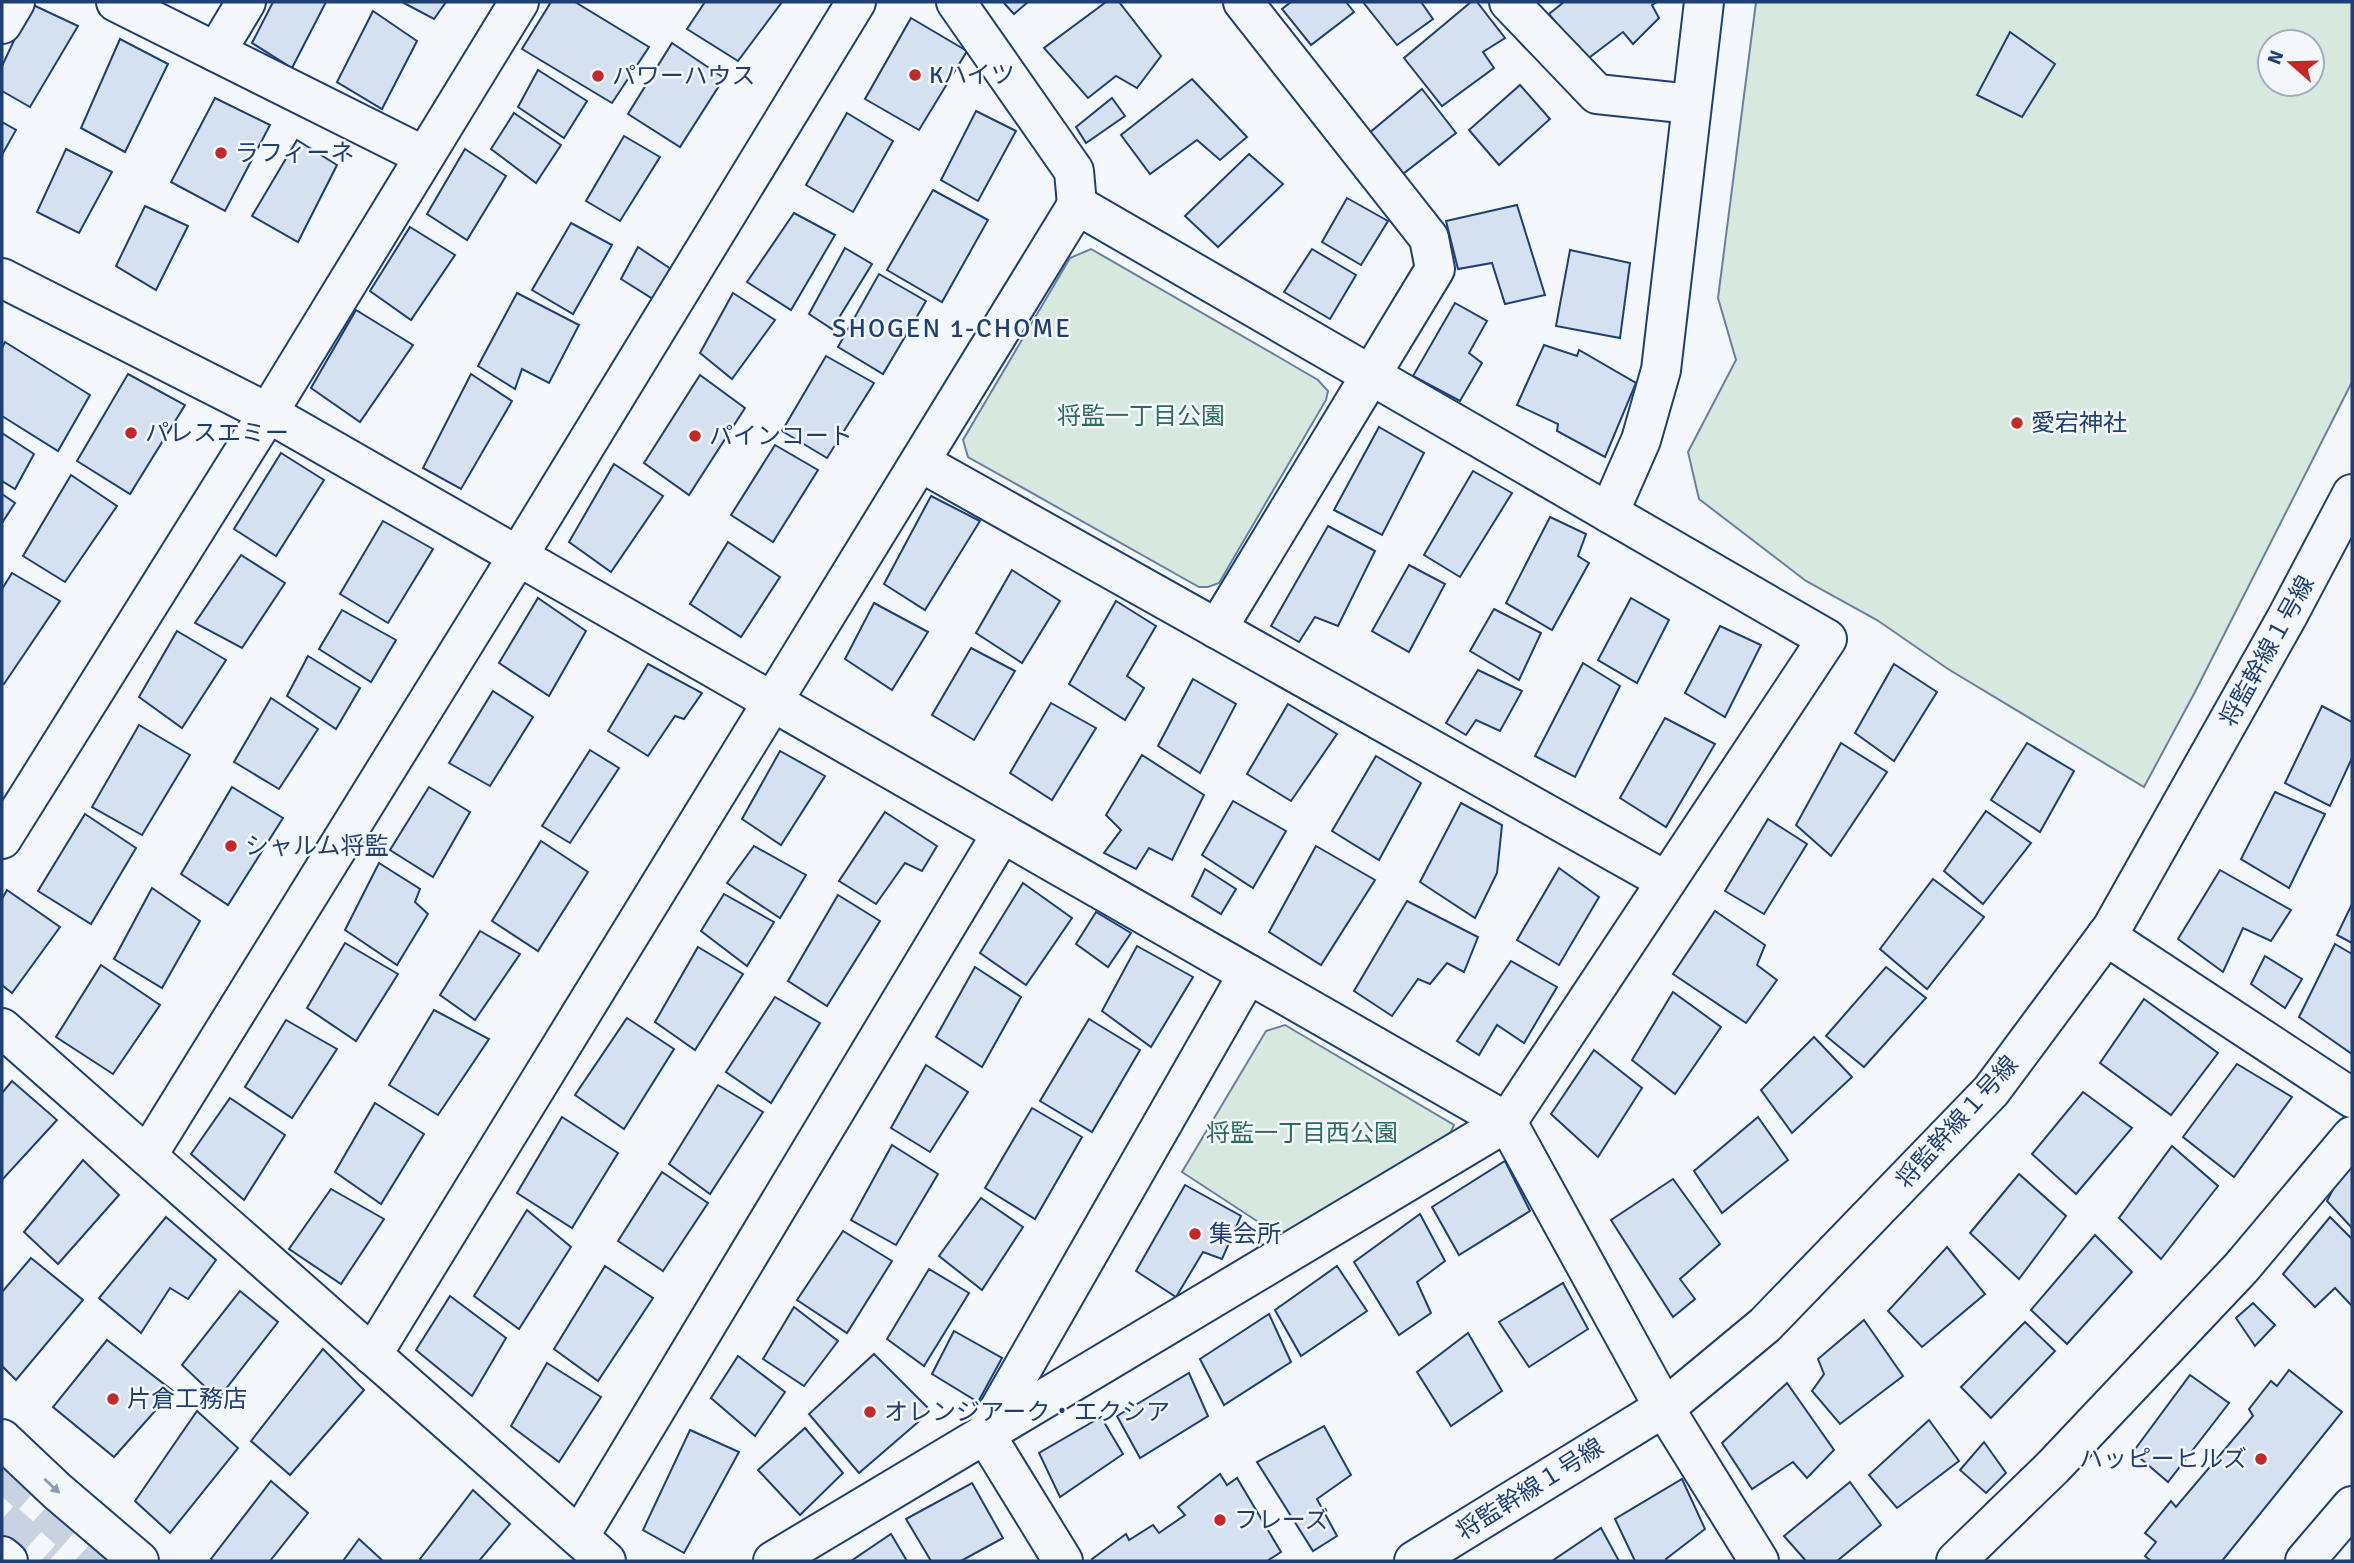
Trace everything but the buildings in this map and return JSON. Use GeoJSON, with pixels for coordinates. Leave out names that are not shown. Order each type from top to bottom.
{"type":"FeatureCollection","features":[{"type":"Feature","properties":{"kind":"street"},"geometry":{"type":"LineString","coordinates":[[2,24],[15,2]]}},
{"type":"Feature","properties":{"kind":"street"},"geometry":{"type":"LineString","coordinates":[[116,2],[424,156]]}},
{"type":"Feature","properties":{"kind":"street"},"geometry":{"type":"LineString","coordinates":[[216,52],[246,2]]}},
{"type":"Feature","properties":{"kind":"street"},"geometry":{"type":"LineString","coordinates":[[2,839],[268,413],[519,2]]}},
{"type":"Feature","properties":{"kind":"street"},"geometry":{"type":"LineString","coordinates":[[147,1156],[856,2]]}},
{"type":"Feature","properties":{"kind":"street"},"geometry":{"type":"LineString","coordinates":[[372,1355],[1077,205],[1074,171],[956,2]]}},
{"type":"Feature","properties":{"kind":"street"},"geometry":{"type":"LineString","coordinates":[[1217,629],[1435,269],[1429,237],[1243,2]]}},
{"type":"Feature","properties":{"kind":"street"},"geometry":{"type":"LineString","coordinates":[[1509,2],[1597,94],[1691,104]]}},
{"type":"Feature","properties":{"kind":"street"},"geometry":{"type":"LineString","coordinates":[[1609,513],[1641,440],[1661,370],[1704,2]]}},
{"type":"Feature","properties":{"kind":"street"},"geometry":{"type":"LineString","coordinates":[[773,1561],[1507,1122],[1827,639],[1077,205]]}},
{"type":"Feature","properties":{"kind":"street"},"geometry":{"type":"LineString","coordinates":[[4,284],[268,413],[1507,1122],[1664,1406],[1759,1561]]}},
{"type":"Feature","properties":{"kind":"street"},"geometry":{"type":"LineString","coordinates":[[920,462],[1666,881]]}},
{"type":"Feature","properties":{"kind":"street","name":"将監幹線１号線"},"geometry":{"type":"LineString","coordinates":[[1414,1561],[1671,1403],[1765,1325],[1991,1091],[2106,936],[2287,617],[2352,494]]}},
{"type":"Feature","properties":{"kind":"street"},"geometry":{"type":"LineString","coordinates":[[2,1028],[592,1549],[1002,833]]}},
{"type":"Feature","properties":{"kind":"street"},"geometry":{"type":"LineString","coordinates":[[2106,936],[2352,1098]]}},
{"type":"Feature","properties":{"kind":"street"},"geometry":{"type":"LineString","coordinates":[[985,1434],[1248,974]]}},
{"type":"Feature","properties":{"kind":"street"},"geometry":{"type":"LineString","coordinates":[[1956,1561],[2053,1467],[2241,1268],[2352,1136]]}},
{"type":"Feature","properties":{"kind":"street"},"geometry":{"type":"LineString","coordinates":[[985,1434],[1063,1561]]}},
{"type":"Feature","properties":{"kind":"street"},"geometry":{"type":"LineString","coordinates":[[2,1439],[57,1491],[139,1561]]}},
{"type":"Feature","properties":{"kind":"street"},"geometry":{"type":"LineString","coordinates":[[2305,1561],[2352,1506]]}},
{"type":"Feature","properties":{"kind":"street"},"geometry":{"type":"LineString","coordinates":[[2,1556],[8,1561]]}},
{"type":"Feature","properties":{"kind":"green space","name":"愛宕神社"},"geometry":{"type":"Polygon","coordinates":[[[1756,2],[2352,2],[2352,382],[2144,787],[1948,669],[1877,620],[1806,581],[1699,499],[1688,452],[1736,360],[1718,298],[1756,2]]]}},
{"type":"Feature","properties":{"kind":"green space","name":"将監一丁目公園"},"geometry":{"type":"Polygon","coordinates":[[[1091,249],[1318,380],[1328,391],[1326,400],[1219,583],[1199,587],[968,457],[963,440],[1070,258],[1091,249]]]}},
{"type":"Feature","properties":{"kind":"green space","name":"将監一丁目西公園"},"geometry":{"type":"Polygon","coordinates":[[[1285,1025],[1454,1125],[1447,1140],[1289,1242],[1182,1172],[1266,1031],[1285,1025]]]}},
{"type":"Feature","properties":{"kind":"tunnel"},"geometry":{"type":"LineString","coordinates":[[2,1471],[102,1561]]}},
{"type":"Feature","properties":{"kind":"tunnel"},"geometry":{"type":"LineString","coordinates":[[2,1519],[49,1561]]}},
{"type":"Feature","properties":{"kind":"place","name":"Kハイツ"},"geometry":{"type":"Point","coordinates":[915,75]}},
{"type":"Feature","properties":{"kind":"place","name":"パワーハウス"},"geometry":{"type":"Point","coordinates":[598,76]}},
{"type":"Feature","properties":{"kind":"place","name":"ラフィーネ"},"geometry":{"type":"Point","coordinates":[221,153]}},
{"type":"Feature","properties":{"kind":"place","name":"愛宕神社"},"geometry":{"type":"Point","coordinates":[2017,423]}},
{"type":"Feature","properties":{"kind":"place","name":"パレスエミー"},"geometry":{"type":"Point","coordinates":[131,433]}},
{"type":"Feature","properties":{"kind":"place","name":"パインコート"},"geometry":{"type":"Point","coordinates":[695,436]}},
{"type":"Feature","properties":{"kind":"place","name":"シャルム将監"},"geometry":{"type":"Point","coordinates":[231,846]}},
{"type":"Feature","properties":{"kind":"place","name":"集会所"},"geometry":{"type":"Point","coordinates":[1195,1234]}},
{"type":"Feature","properties":{"kind":"place","name":"片倉工務店"},"geometry":{"type":"Point","coordinates":[113,1399]}},
{"type":"Feature","properties":{"kind":"place","name":"オレンジアーク・エクシア"},"geometry":{"type":"Point","coordinates":[870,1412]}},
{"type":"Feature","properties":{"kind":"place","name":"ハッピーヒルズ"},"geometry":{"type":"Point","coordinates":[2261,1459]}},
{"type":"Feature","properties":{"kind":"place","name":"フレーズ"},"geometry":{"type":"Point","coordinates":[1220,1520]}},
{"type":"Feature","properties":{"kind":"district","name":"SHOGEN 1-CHOME"},"geometry":{"type":"Point","coordinates":[952,329]}}]}
